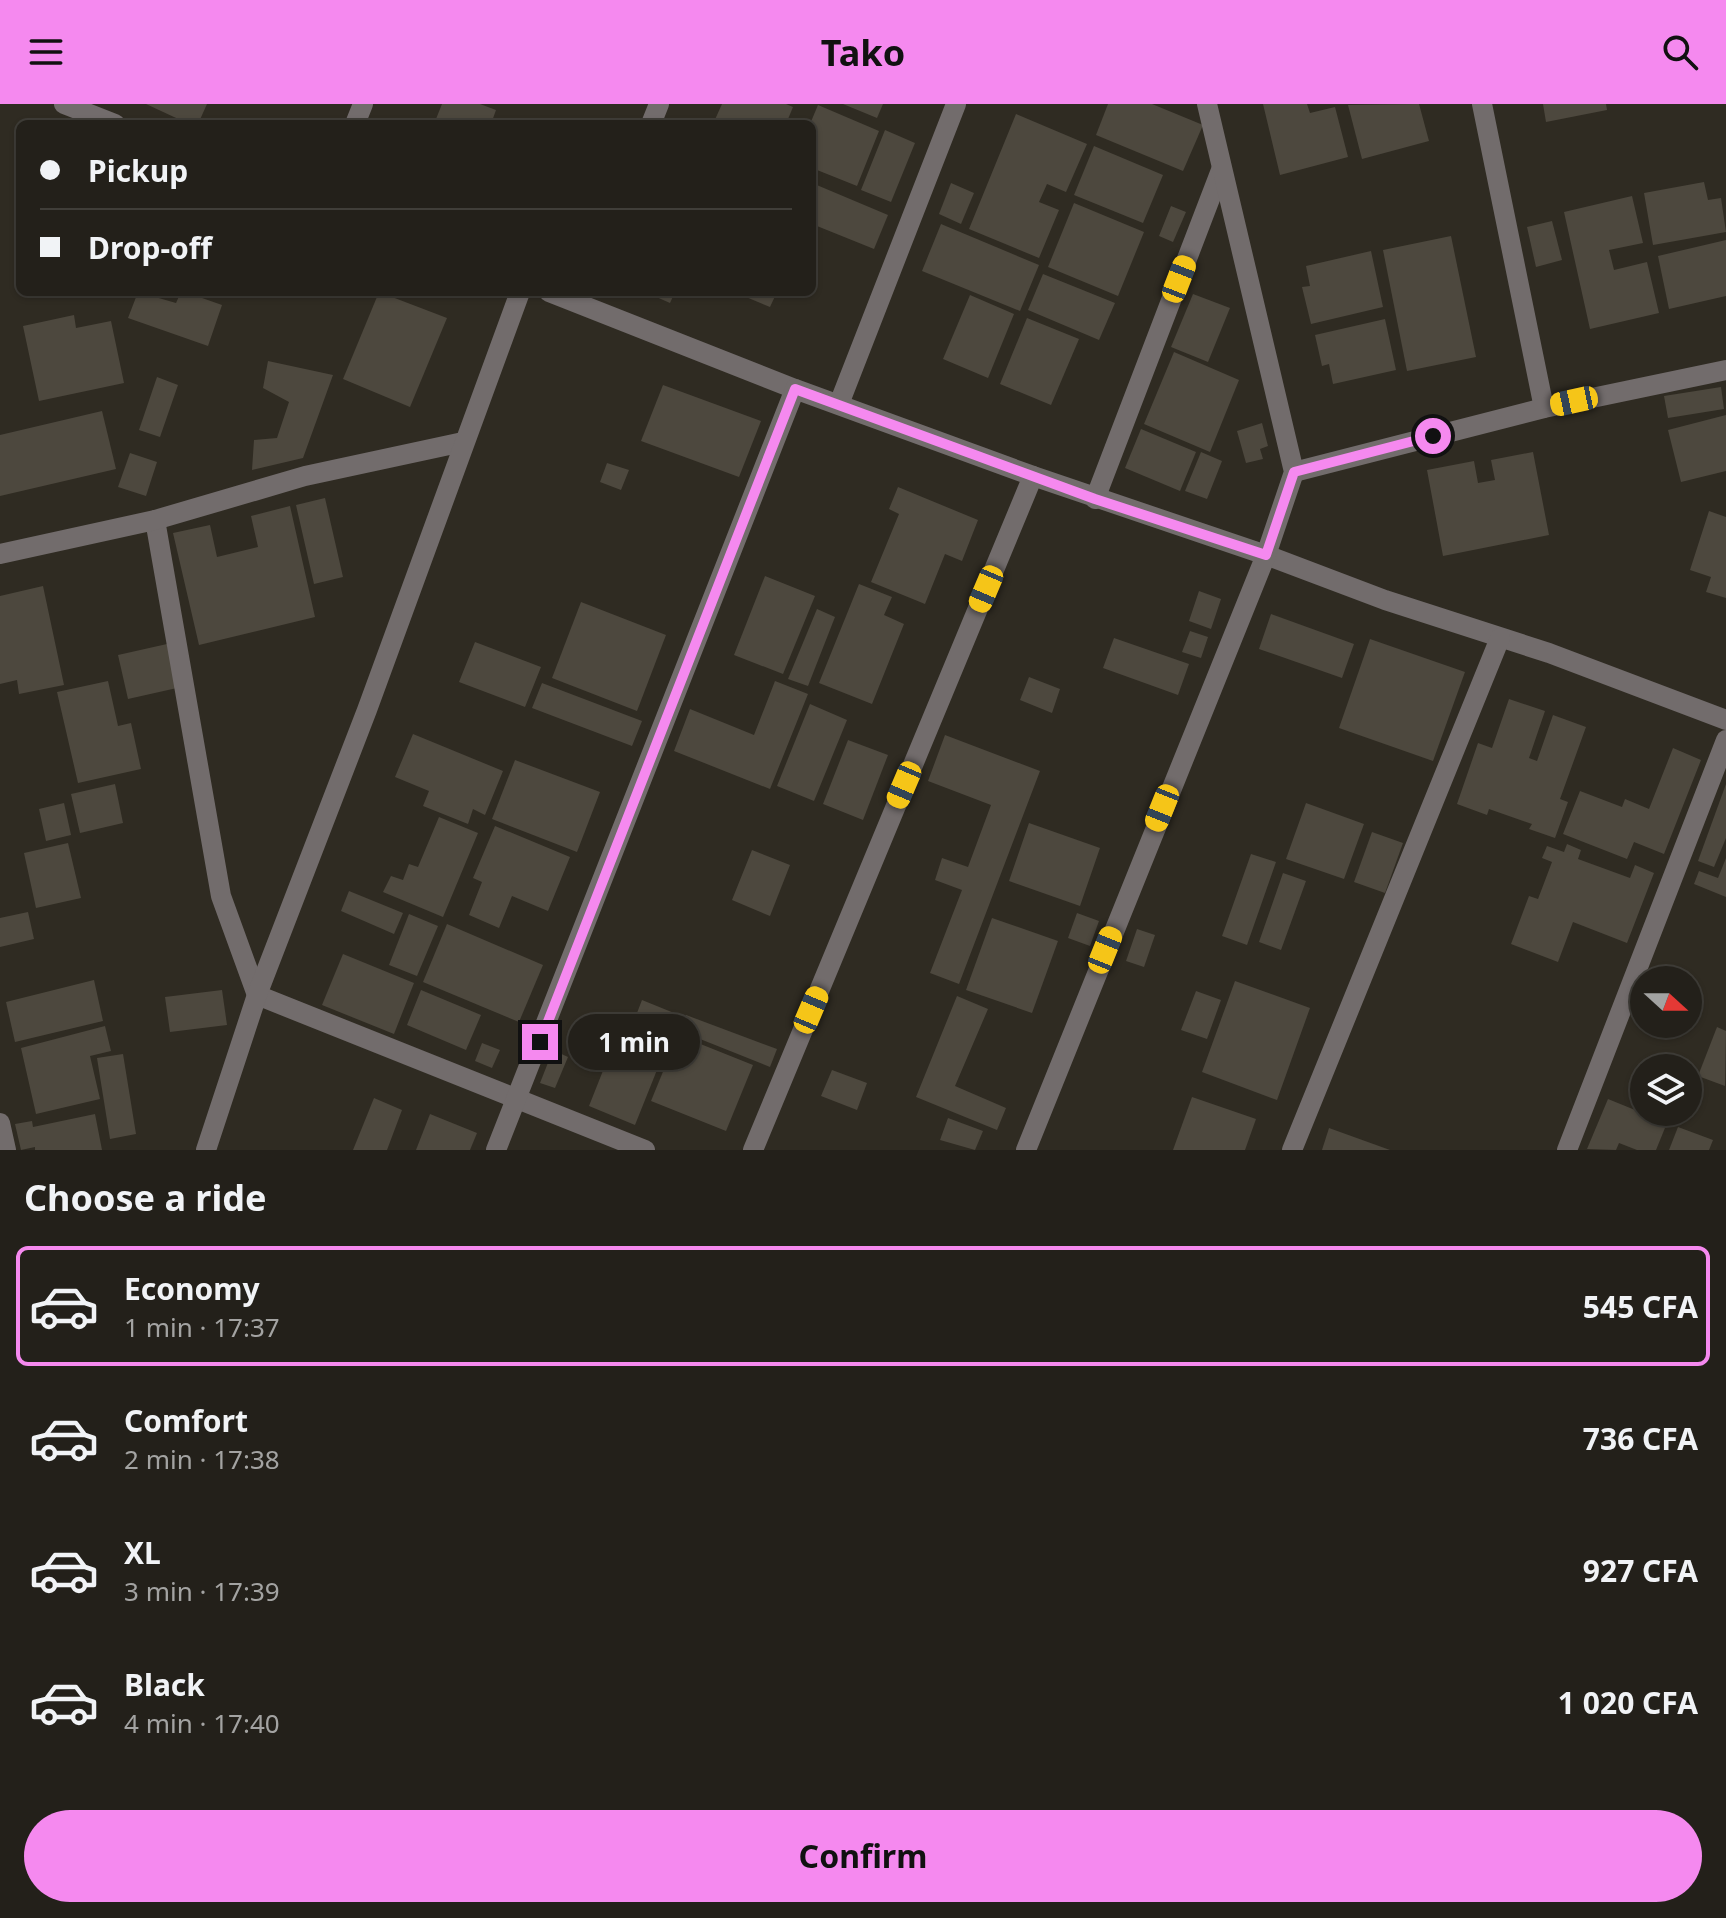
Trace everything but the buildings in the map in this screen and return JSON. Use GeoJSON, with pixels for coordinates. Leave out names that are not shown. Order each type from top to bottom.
{"type":"FeatureCollection","features":[{"type":"Feature","properties":{"kind":"street"},"geometry":{"type":"LineString","coordinates":[[839,404],[956,104]]}},
{"type":"Feature","properties":{"kind":"street"},"geometry":{"type":"LineString","coordinates":[[1026,1150],[1266,555],[1294,472],[1207,104]]}},
{"type":"Feature","properties":{"kind":"street"},"geometry":{"type":"LineString","coordinates":[[1482,104],[1544,408]]}},
{"type":"Feature","properties":{"kind":"street"},"geometry":{"type":"LineString","coordinates":[[66,105],[105,120]]}},
{"type":"Feature","properties":{"kind":"street"},"geometry":{"type":"LineString","coordinates":[[1095,499],[1221,170]]}},
{"type":"Feature","properties":{"kind":"street"},"geometry":{"type":"LineString","coordinates":[[206,1150],[257,995],[367,710],[518,296]]}},
{"type":"Feature","properties":{"kind":"street"},"geometry":{"type":"LineString","coordinates":[[577,297],[795,389],[1095,499],[1266,555],[1385,600],[1549,653],[1726,720]]}},
{"type":"Feature","properties":{"kind":"street"},"geometry":{"type":"LineString","coordinates":[[1294,472],[1544,408],[1726,370]]}},
{"type":"Feature","properties":{"kind":"street"},"geometry":{"type":"LineString","coordinates":[[496,1150],[795,389]]}},
{"type":"Feature","properties":{"kind":"street"},"geometry":{"type":"LineString","coordinates":[[0,554],[155,520],[305,476],[463,442]]}},
{"type":"Feature","properties":{"kind":"street"},"geometry":{"type":"LineString","coordinates":[[753,1150],[1033,476]]}},
{"type":"Feature","properties":{"kind":"street"},"geometry":{"type":"LineString","coordinates":[[155,520],[221,896],[257,995],[645,1150]]}},
{"type":"Feature","properties":{"kind":"street"},"geometry":{"type":"LineString","coordinates":[[1292,1150],[1500,638]]}},
{"type":"Feature","properties":{"kind":"street"},"geometry":{"type":"LineString","coordinates":[[1567,1150],[1726,740]]}},
{"type":"Feature","properties":{"kind":"street"},"geometry":{"type":"LineString","coordinates":[[0,1123],[6,1150]]}},
{"type":"Feature","properties":{"kind":"route"},"geometry":{"type":"LineString","coordinates":[[540,1042],[795,389],[1095,499],[1266,555],[1294,472],[1433,436]]}}]}
